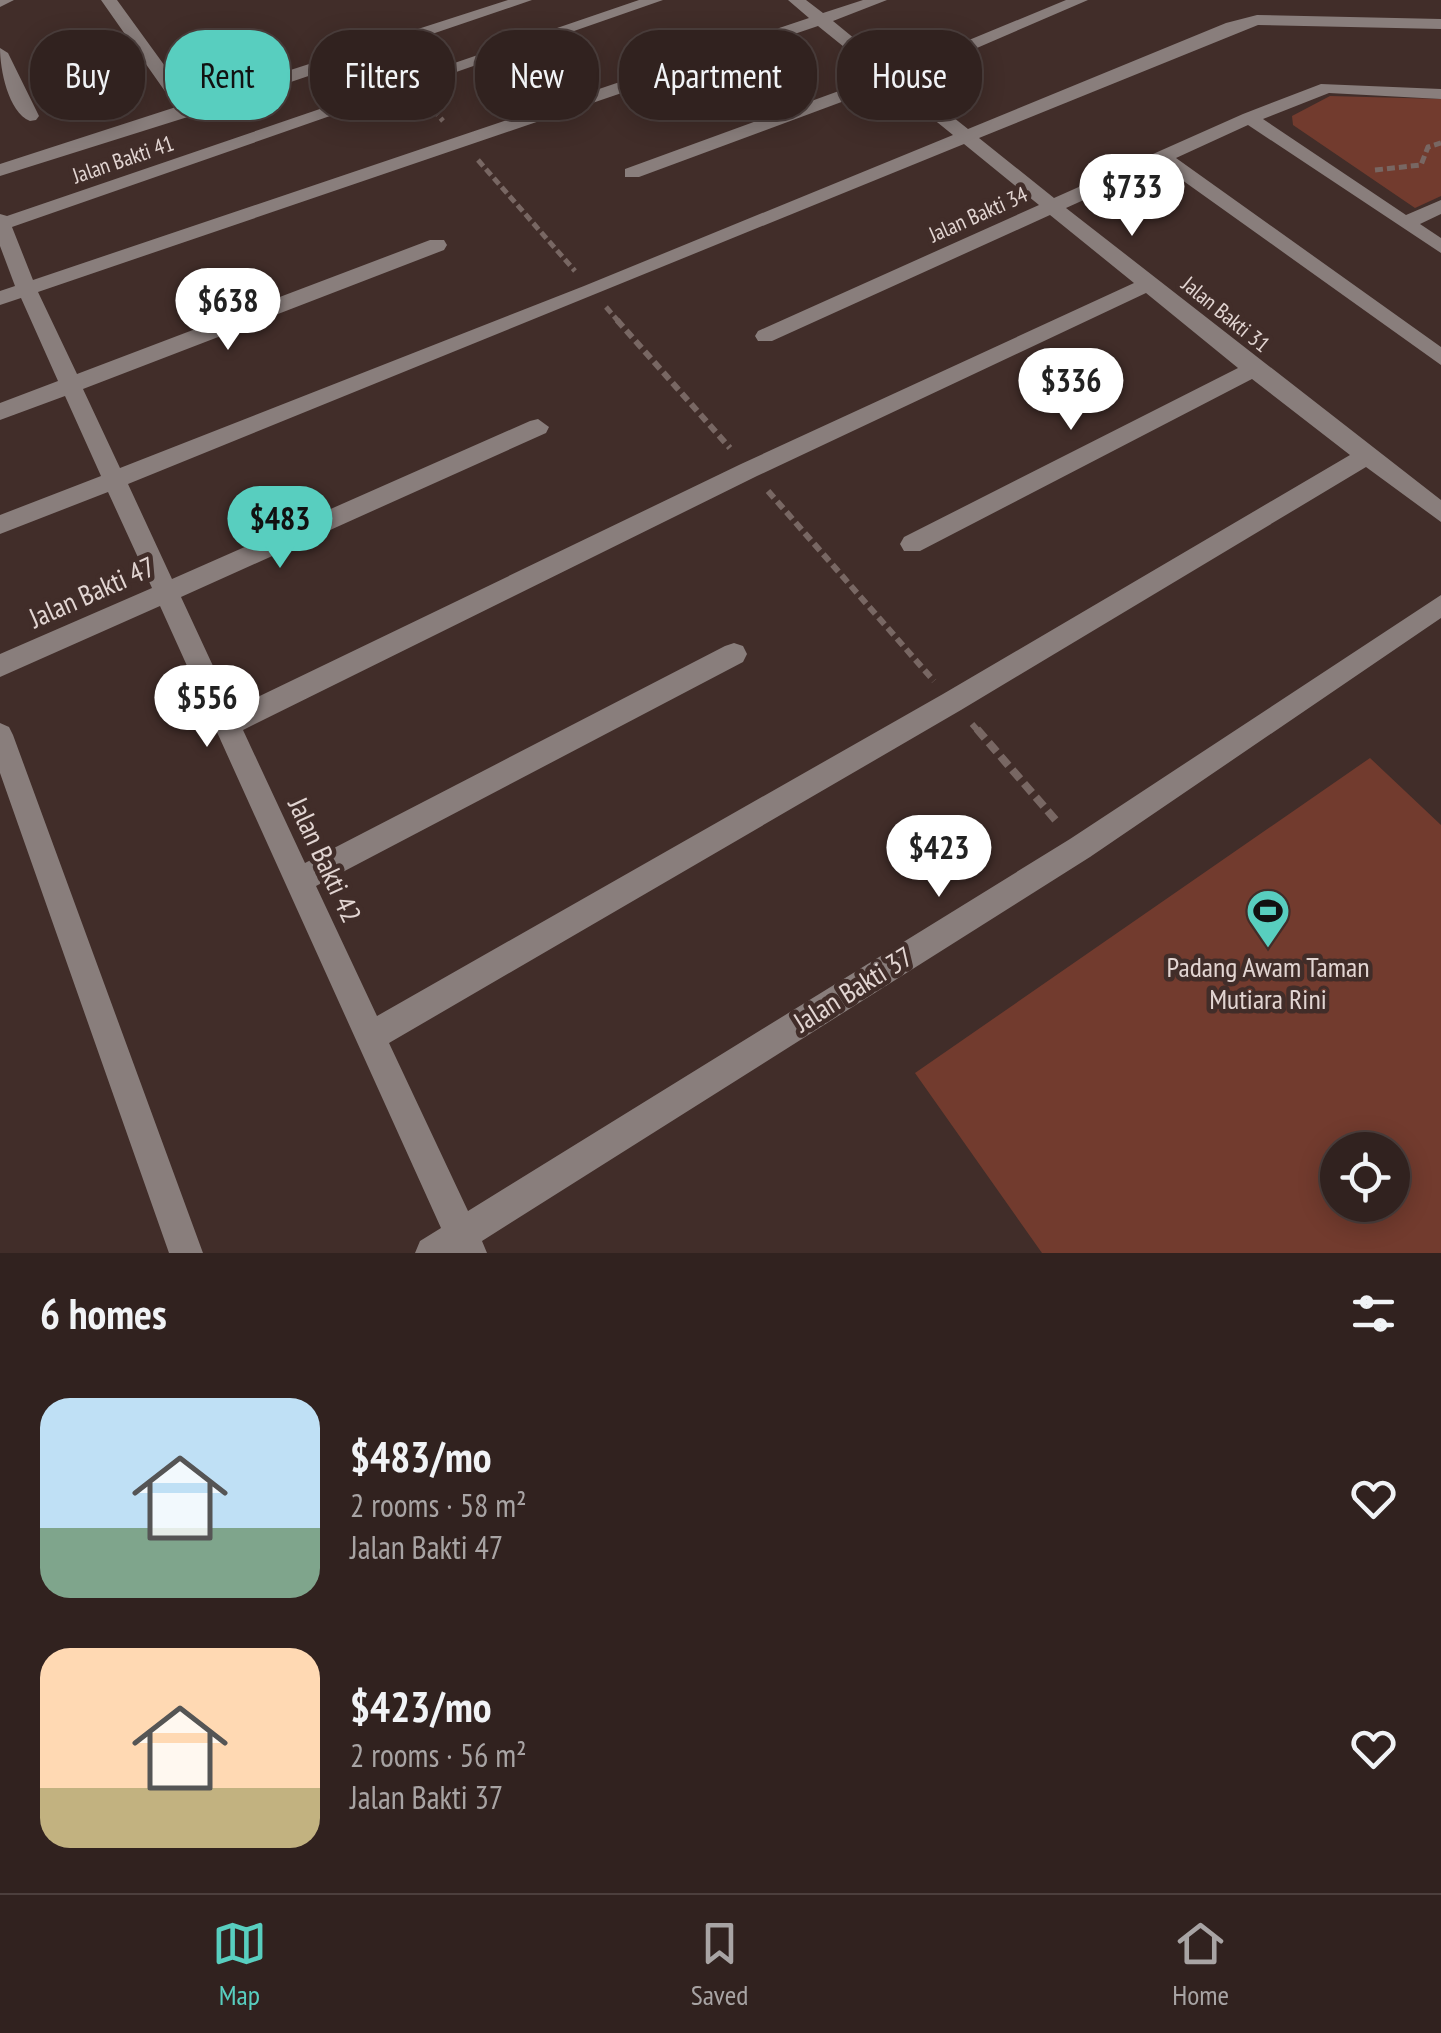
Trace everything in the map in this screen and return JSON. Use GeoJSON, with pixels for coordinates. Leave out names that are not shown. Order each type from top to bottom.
{"type":"FeatureCollection","features":[{"type":"Feature","properties":{"kind":"street"},"geometry":{"type":"LineString","coordinates":[[109,0],[165,78]]}},
{"type":"Feature","properties":{"kind":"street"},"geometry":{"type":"LineString","coordinates":[[290,77],[524,0]]}},
{"type":"Feature","properties":{"kind":"street","name":"Jalan Bakti 41"},"geometry":{"type":"LineString","coordinates":[[1,222],[656,0]]}},
{"type":"Feature","properties":{"kind":"street","name":"Jalan Bakti 31"},"geometry":{"type":"LineString","coordinates":[[796,0],[837,31]]}},
{"type":"Feature","properties":{"kind":"street"},"geometry":{"type":"LineString","coordinates":[[0,298],[879,0]]}},
{"type":"Feature","properties":{"kind":"street"},"geometry":{"type":"LineString","coordinates":[[982,41],[1080,0]]}},
{"type":"Feature","properties":{"kind":"street"},"geometry":{"type":"LineString","coordinates":[[0,525],[603,286],[1257,20],[1441,24]]}},
{"type":"Feature","properties":{"kind":"street"},"geometry":{"type":"LineString","coordinates":[[0,52],[30,116]]}},
{"type":"Feature","properties":{"kind":"street","name":"Jalan Bakti 34"},"geometry":{"type":"LineString","coordinates":[[765,336],[1249,118],[1327,88],[1441,94]]}},
{"type":"Feature","properties":{"kind":"street"},"geometry":{"type":"LineString","coordinates":[[632,172],[837,98]]}},
{"type":"Feature","properties":{"kind":"street"},"geometry":{"type":"LineString","coordinates":[[0,170],[165,117]]}},
{"type":"Feature","properties":{"kind":"street"},"geometry":{"type":"LineString","coordinates":[[1249,118],[1441,247]]}},
{"type":"Feature","properties":{"kind":"street","name":"Jalan Bakti 31"},"geometry":{"type":"LineString","coordinates":[[946,120],[1254,370],[1441,513]]}},
{"type":"Feature","properties":{"kind":"street"},"geometry":{"type":"LineString","coordinates":[[1163,158],[1441,358]]}},
{"type":"Feature","properties":{"kind":"street"},"geometry":{"type":"LineString","coordinates":[[1405,222],[1441,206]]}},
{"type":"Feature","properties":{"kind":"street","name":"Jalan Bakti 42"},"geometry":{"type":"LineString","coordinates":[[1,222],[26,288],[465,1243]]}},
{"type":"Feature","properties":{"kind":"street"},"geometry":{"type":"LineString","coordinates":[[0,412],[437,246]]}},
{"type":"Feature","properties":{"kind":"street"},"geometry":{"type":"LineString","coordinates":[[227,726],[749,470],[1148,284]]}},
{"type":"Feature","properties":{"kind":"street"},"geometry":{"type":"LineString","coordinates":[[912,544],[1254,370]]}},
{"type":"Feature","properties":{"kind":"street","name":"Jalan Bakti 47"},"geometry":{"type":"LineString","coordinates":[[0,666],[538,427]]}},
{"type":"Feature","properties":{"kind":"street"},"geometry":{"type":"LineString","coordinates":[[370,1036],[952,702],[1368,455]]}},
{"type":"Feature","properties":{"kind":"street","name":"Jalan Bakti 37"},"geometry":{"type":"LineString","coordinates":[[432,1253],[465,1243],[1080,848],[1441,604]]}},
{"type":"Feature","properties":{"kind":"street"},"geometry":{"type":"LineString","coordinates":[[298,881],[734,654]]}},
{"type":"Feature","properties":{"kind":"street"},"geometry":{"type":"LineString","coordinates":[[0,735],[186,1253]]}},
{"type":"Feature","properties":{"kind":"path"},"geometry":{"type":"LineString","coordinates":[[1347,183],[1380,168],[1421,165],[1428,147],[1441,143]]}},
{"type":"Feature","properties":{"kind":"shaded area"},"geometry":{"type":"Polygon","coordinates":[[[1330,96],[1441,99],[1441,196],[1415,208],[1293,125],[1292,116],[1330,96]]]}},
{"type":"Feature","properties":{"kind":"shaded area","name":"Padang Awam Taman Mutiara Rini"},"geometry":{"type":"Polygon","coordinates":[[[1370,758],[1441,825],[1441,1253],[1042,1253],[915,1073],[1370,758]]]}},
{"type":"Feature","properties":{"kind":"place","name":"Padang Awam Taman Mutiara Rini"},"geometry":{"type":"Point","coordinates":[1268,949]}}]}
